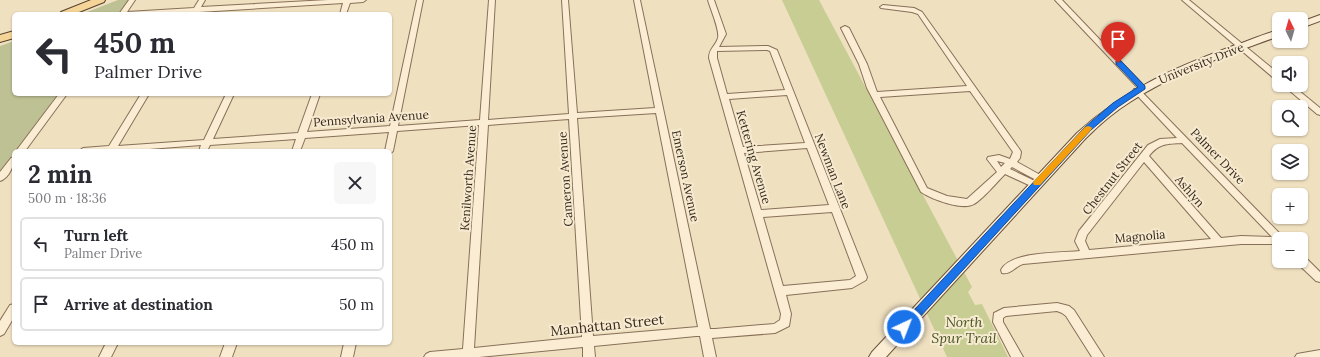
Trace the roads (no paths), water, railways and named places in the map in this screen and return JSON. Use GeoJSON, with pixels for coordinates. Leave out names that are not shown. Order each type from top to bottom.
{"type":"FeatureCollection","features":[{"type":"Feature","properties":{"kind":"main road"},"geometry":{"type":"LineString","coordinates":[[69,12],[100,0]]}},
{"type":"Feature","properties":{"kind":"main road"},"geometry":{"type":"LineString","coordinates":[[1308,22],[1320,18]]}},
{"type":"Feature","properties":{"kind":"main road"},"geometry":{"type":"LineString","coordinates":[[0,39],[12,35]]}},
{"type":"Feature","properties":{"kind":"main road","name":"University Drive"},"geometry":{"type":"LineString","coordinates":[[877,357],[1095,122],[1116,105],[1140,89],[1178,70],[1272,36]]}},
{"type":"Feature","properties":{"kind":"street"},"geometry":{"type":"LineString","coordinates":[[123,12],[132,0]]}},
{"type":"Feature","properties":{"kind":"street"},"geometry":{"type":"LineString","coordinates":[[195,12],[202,0]]}},
{"type":"Feature","properties":{"kind":"street"},"geometry":{"type":"LineString","coordinates":[[344,12],[347,0]]}},
{"type":"Feature","properties":{"kind":"street"},"geometry":{"type":"LineString","coordinates":[[195,12],[274,3],[363,0]]}},
{"type":"Feature","properties":{"kind":"street"},"geometry":{"type":"LineString","coordinates":[[389,149],[420,0]]}},
{"type":"Feature","properties":{"kind":"street","name":"Kenilworth Avenue"},"geometry":{"type":"LineString","coordinates":[[468,355],[492,0]]}},
{"type":"Feature","properties":{"kind":"street","name":"Cameron Avenue"},"geometry":{"type":"LineString","coordinates":[[565,0],[589,357]]}},
{"type":"Feature","properties":{"kind":"street","name":"Emerson Avenue"},"geometry":{"type":"LineString","coordinates":[[637,0],[710,357]]}},
{"type":"Feature","properties":{"kind":"street","name":"Kettering Avenue"},"geometry":{"type":"LineString","coordinates":[[710,0],[722,34],[721,40],[714,48],[713,56],[780,291],[786,314],[785,322]]}},
{"type":"Feature","properties":{"kind":"street","name":"Palmer Drive"},"geometry":{"type":"LineString","coordinates":[[1058,0],[1185,140],[1272,232]]}},
{"type":"Feature","properties":{"kind":"street"},"geometry":{"type":"LineString","coordinates":[[1185,0],[1272,72]]}},
{"type":"Feature","properties":{"kind":"street"},"geometry":{"type":"LineString","coordinates":[[269,12],[274,3]]}},
{"type":"Feature","properties":{"kind":"street"},"geometry":{"type":"LineString","coordinates":[[845,28],[863,64],[875,95],[923,188],[928,193],[962,203],[969,203],[1011,163],[1017,156],[1016,151],[919,11],[883,7]]}},
{"type":"Feature","properties":{"kind":"street","name":"Newman Lane"},"geometry":{"type":"LineString","coordinates":[[714,48],[727,50],[771,49],[862,276],[852,284],[780,291]]}},
{"type":"Feature","properties":{"kind":"street"},"geometry":{"type":"LineString","coordinates":[[875,95],[973,88]]}},
{"type":"Feature","properties":{"kind":"street"},"geometry":{"type":"LineString","coordinates":[[724,97],[789,92]]}},
{"type":"Feature","properties":{"kind":"street"},"geometry":{"type":"LineString","coordinates":[[1296,92],[1320,112]]}},
{"type":"Feature","properties":{"kind":"street"},"geometry":{"type":"LineString","coordinates":[[22,149],[61,96]]}},
{"type":"Feature","properties":{"kind":"street"},"geometry":{"type":"LineString","coordinates":[[112,149],[144,96]]}},
{"type":"Feature","properties":{"kind":"street"},"geometry":{"type":"LineString","coordinates":[[204,149],[229,96]]}},
{"type":"Feature","properties":{"kind":"street"},"geometry":{"type":"LineString","coordinates":[[297,149],[315,96]]}},
{"type":"Feature","properties":{"kind":"street","name":"Pennsylvania Avenue"},"geometry":{"type":"LineString","coordinates":[[123,149],[660,110]]}},
{"type":"Feature","properties":{"kind":"street","name":"Chestnut Street"},"geometry":{"type":"LineString","coordinates":[[1086,254],[1081,244],[1081,236],[1144,156],[1156,144],[1185,140]]}},
{"type":"Feature","properties":{"kind":"street"},"geometry":{"type":"LineString","coordinates":[[740,150],[810,145]]}},
{"type":"Feature","properties":{"kind":"street","name":"Ashlyn"},"geometry":{"type":"LineString","coordinates":[[1144,156],[1218,242]]}},
{"type":"Feature","properties":{"kind":"street"},"geometry":{"type":"LineString","coordinates":[[1001,158],[1011,163],[1038,182],[996,167],[991,159],[1001,158]]}},
{"type":"Feature","properties":{"kind":"street"},"geometry":{"type":"LineString","coordinates":[[0,178],[12,163]]}},
{"type":"Feature","properties":{"kind":"street"},"geometry":{"type":"LineString","coordinates":[[758,214],[835,208]]}},
{"type":"Feature","properties":{"kind":"street","name":"Magnolia"},"geometry":{"type":"LineString","coordinates":[[1006,270],[1012,264],[1020,260],[1243,239],[1272,240]]}},
{"type":"Feature","properties":{"kind":"street"},"geometry":{"type":"LineString","coordinates":[[1308,267],[1317,276],[1320,286]]}},
{"type":"Feature","properties":{"kind":"street"},"geometry":{"type":"LineString","coordinates":[[1017,357],[998,322],[998,316],[1004,312],[1057,307],[1063,308],[1070,313],[1098,357]]}},
{"type":"Feature","properties":{"kind":"street"},"geometry":{"type":"LineString","coordinates":[[0,331],[12,311]]}},
{"type":"Feature","properties":{"kind":"street","name":"Manhattan Street"},"geometry":{"type":"LineString","coordinates":[[430,357],[468,355],[696,331],[715,334],[775,328],[785,322]]}},
{"type":"Feature","properties":{"kind":"street"},"geometry":{"type":"LineString","coordinates":[[105,357],[111,345]]}},
{"type":"Feature","properties":{"kind":"street"},"geometry":{"type":"LineString","coordinates":[[226,357],[230,345]]}},
{"type":"Feature","properties":{"kind":"street"},"geometry":{"type":"LineString","coordinates":[[348,357],[350,345]]}},
{"type":"Feature","properties":{"kind":"street"},"geometry":{"type":"LineString","coordinates":[[1301,357],[1320,355]]}},
{"type":"Feature","properties":{"kind":"park label","name":"North Spur Trail"},"geometry":{"type":"Point","coordinates":[964,330]}}]}
